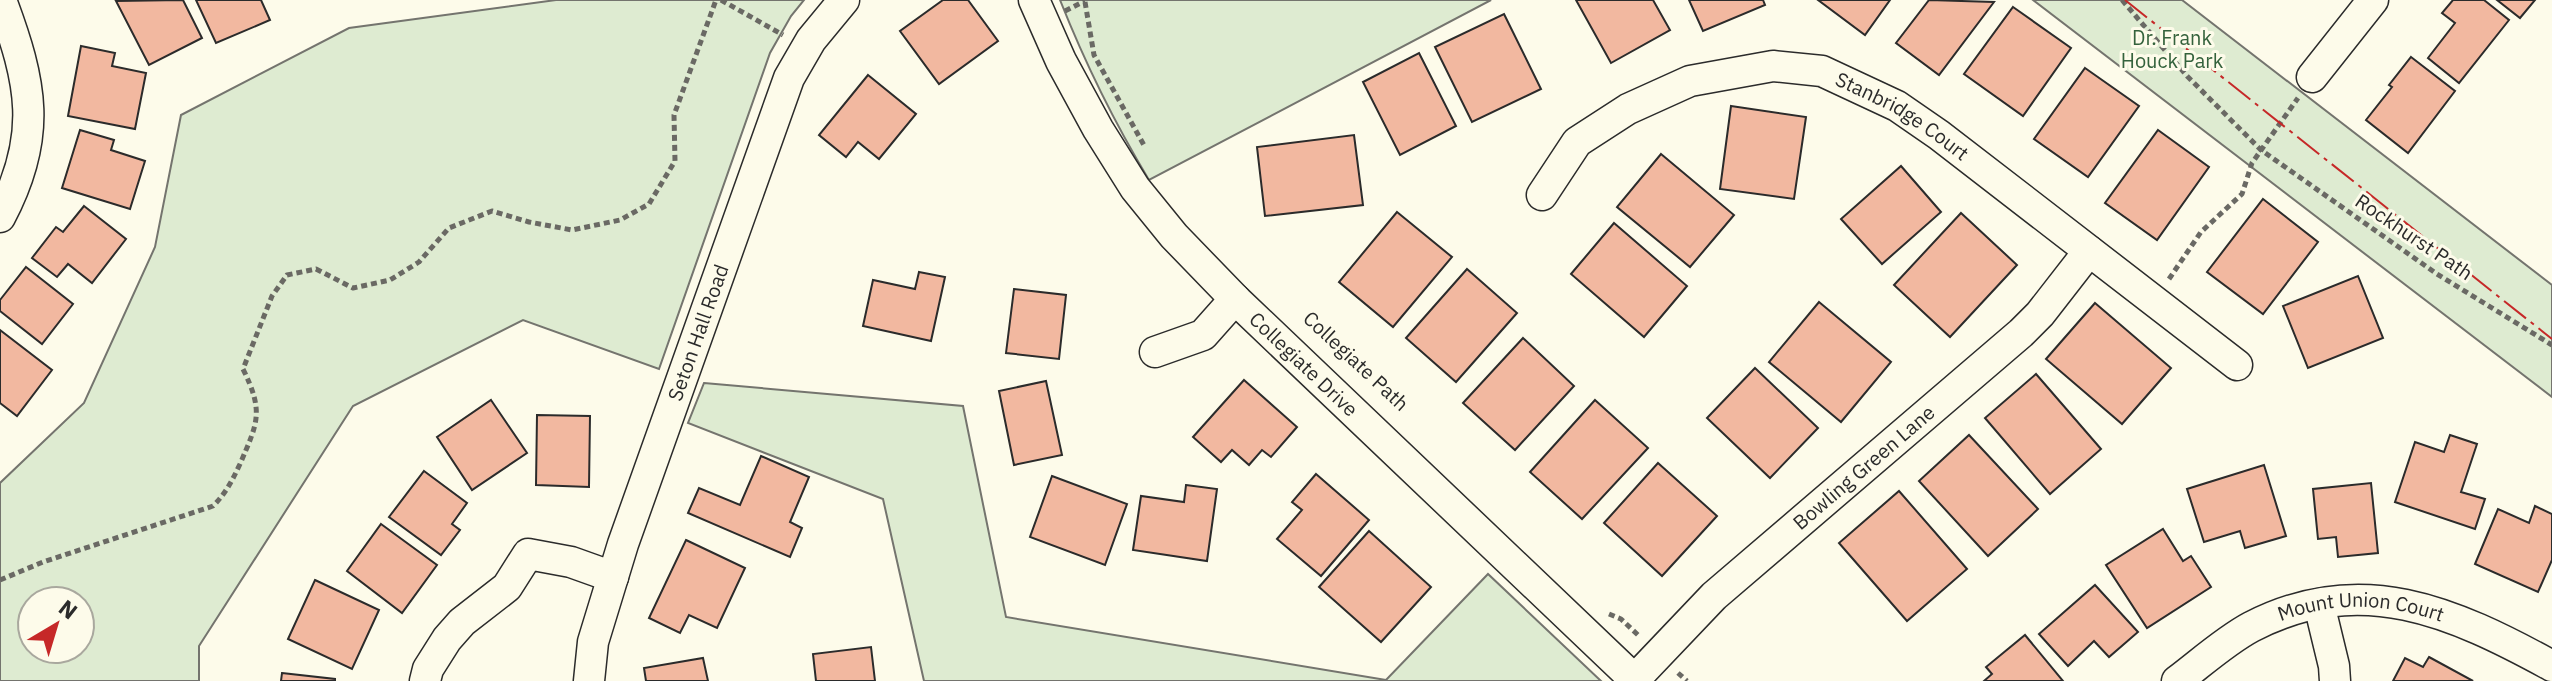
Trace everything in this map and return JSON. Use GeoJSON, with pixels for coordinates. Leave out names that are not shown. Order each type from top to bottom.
{"type":"FeatureCollection","features":[{"type":"Feature","properties":{"kind":"street"},"geometry":{"type":"LineString","coordinates":[[0,217],[21,170],[29,126],[28,85],[1,0]]}},
{"type":"Feature","properties":{"kind":"street","name":"Seton Hall Road"},"geometry":{"type":"LineString","coordinates":[[589,681],[593,642],[613,577],[789,78],[807,48],[844,0]]}},
{"type":"Feature","properties":{"kind":"street","name":"Collegiate Drive"},"geometry":{"type":"LineString","coordinates":[[1034,0],[1061,61],[1098,129],[1135,188],[1174,236],[1235,299],[1635,680]]}},
{"type":"Feature","properties":{"kind":"street"},"geometry":{"type":"LineString","coordinates":[[2312,77],[2373,0]]}},
{"type":"Feature","properties":{"kind":"street","name":"Stanbridge Court"},"geometry":{"type":"LineString","coordinates":[[1542,195],[1577,142],[1628,109],[1690,81],[1773,66],[1822,71],[1897,106],[2237,365]]}},
{"type":"Feature","properties":{"kind":"street","name":"Bowling Green Lane"},"geometry":{"type":"LineString","coordinates":[[1635,680],[1714,596],[2021,333],[2040,314],[2089,251]]}},
{"type":"Feature","properties":{"kind":"street"},"geometry":{"type":"LineString","coordinates":[[1155,352],[1203,335],[1235,299]]}},
{"type":"Feature","properties":{"kind":"street"},"geometry":{"type":"LineString","coordinates":[[425,681],[428,669],[447,639],[462,622],[507,587],[528,554],[571,562],[613,577]]}},
{"type":"Feature","properties":{"kind":"street","name":"Mount Union Court"},"geometry":{"type":"LineString","coordinates":[[2177,681],[2250,628],[2279,614],[2355,599],[2394,601],[2442,613],[2512,644],[2552,666]]}},
{"type":"Feature","properties":{"kind":"street"},"geometry":{"type":"LineString","coordinates":[[2319,604],[2335,681]]}},
{"type":"Feature","properties":{"kind":"path"},"geometry":{"type":"LineString","coordinates":[[0,580],[43,562],[213,506],[228,491],[257,426],[255,394],[243,369],[272,296],[287,275],[316,269],[353,288],[390,280],[419,262],[449,228],[492,211],[572,230],[620,220],[649,204],[675,161],[674,115],[719,0],[807,48]]}},
{"type":"Feature","properties":{"kind":"path","name":"Rockhurst Path"},"geometry":{"type":"LineString","coordinates":[[2122,0],[2187,76],[2261,150],[2437,274],[2552,345]]}},
{"type":"Feature","properties":{"kind":"path"},"geometry":{"type":"LineString","coordinates":[[1085,2],[1094,55],[1147,151]]}},
{"type":"Feature","properties":{"kind":"path"},"geometry":{"type":"LineString","coordinates":[[2167,282],[2201,232],[2242,194],[2247,174],[2261,150],[2312,77]]}},
{"type":"Feature","properties":{"kind":"path"},"geometry":{"type":"LineString","coordinates":[[1597,610],[1621,619],[1687,681]]}},
{"type":"Feature","properties":{"kind":"green space"},"geometry":{"type":"Polygon","coordinates":[[[556,0],[804,0],[770,53],[659,369],[523,320],[353,406],[199,646],[199,681],[0,681],[0,483],[84,403],[155,247],[181,115],[349,28],[556,0]]]}},
{"type":"Feature","properties":{"kind":"green space"},"geometry":{"type":"Polygon","coordinates":[[[1060,0],[1491,0],[1149,180],[1101,92],[1060,0]]]}},
{"type":"Feature","properties":{"kind":"green space","name":"Dr. Frank Houck Park"},"geometry":{"type":"Polygon","coordinates":[[[2033,0],[2182,0],[2552,285],[2552,397],[2033,0]]]}},
{"type":"Feature","properties":{"kind":"green space"},"geometry":{"type":"Polygon","coordinates":[[[704,383],[963,406],[1006,617],[1386,680],[1488,574],[1601,681],[924,681],[883,499],[688,423],[704,383]]]}},
{"type":"Feature","properties":{"kind":"building"},"geometry":{"type":"Polygon","coordinates":[[[183,0],[202,38],[149,65],[116,1],[183,0]]]}},
{"type":"Feature","properties":{"kind":"building"},"geometry":{"type":"Polygon","coordinates":[[[196,0],[261,0],[270,20],[216,43],[196,0]]]}},
{"type":"Feature","properties":{"kind":"building"},"geometry":{"type":"Polygon","coordinates":[[[943,0],[968,0],[998,41],[939,84],[900,31],[943,0]]]}},
{"type":"Feature","properties":{"kind":"building"},"geometry":{"type":"Polygon","coordinates":[[[1576,0],[1653,0],[1670,30],[1611,63],[1576,0]]]}},
{"type":"Feature","properties":{"kind":"building"},"geometry":{"type":"Polygon","coordinates":[[[1689,0],[1763,0],[1765,5],[1703,31],[1689,0]]]}},
{"type":"Feature","properties":{"kind":"building"},"geometry":{"type":"Polygon","coordinates":[[[1818,0],[1890,0],[1865,35],[1818,0]]]}},
{"type":"Feature","properties":{"kind":"building"},"geometry":{"type":"Polygon","coordinates":[[[1929,0],[1994,2],[1939,75],[1896,43],[1929,0]]]}},
{"type":"Feature","properties":{"kind":"building"},"geometry":{"type":"Polygon","coordinates":[[[2453,0],[2484,0],[2509,20],[2459,83],[2428,58],[2455,23],[2442,13],[2453,0]]]}},
{"type":"Feature","properties":{"kind":"building"},"geometry":{"type":"Polygon","coordinates":[[[2497,0],[2535,0],[2520,18],[2497,0]]]}},
{"type":"Feature","properties":{"kind":"building"},"geometry":{"type":"Polygon","coordinates":[[[2013,7],[2071,48],[2023,116],[1964,74],[2013,7]]]}},
{"type":"Feature","properties":{"kind":"building"},"geometry":{"type":"Polygon","coordinates":[[[1504,14],[1541,89],[1472,122],[1435,47],[1504,14]]]}},
{"type":"Feature","properties":{"kind":"building"},"geometry":{"type":"Polygon","coordinates":[[[81,46],[115,53],[112,66],[146,73],[135,129],[68,116],[81,46]]]}},
{"type":"Feature","properties":{"kind":"building"},"geometry":{"type":"Polygon","coordinates":[[[1419,53],[1456,126],[1400,155],[1363,82],[1419,53]]]}},
{"type":"Feature","properties":{"kind":"building"},"geometry":{"type":"Polygon","coordinates":[[[2411,57],[2455,91],[2408,153],[2366,120],[2411,57]]]}},
{"type":"Feature","properties":{"kind":"building"},"geometry":{"type":"Polygon","coordinates":[[[2085,68],[2139,106],[2088,177],[2034,139],[2085,68]]]}},
{"type":"Feature","properties":{"kind":"building"},"geometry":{"type":"Polygon","coordinates":[[[868,75],[916,114],[879,159],[858,142],[846,157],[819,135],[868,75]]]}},
{"type":"Feature","properties":{"kind":"building"},"geometry":{"type":"Polygon","coordinates":[[[1731,106],[1806,117],[1794,199],[1720,189],[1731,106]]]}},
{"type":"Feature","properties":{"kind":"building"},"geometry":{"type":"Polygon","coordinates":[[[80,130],[114,140],[111,150],[145,161],[130,209],[62,188],[80,130]]]}},
{"type":"Feature","properties":{"kind":"building"},"geometry":{"type":"Polygon","coordinates":[[[2158,130],[2209,167],[2157,240],[2105,203],[2158,130]]]}},
{"type":"Feature","properties":{"kind":"building"},"geometry":{"type":"Polygon","coordinates":[[[1354,135],[1363,205],[1265,216],[1257,147],[1354,135]]]}},
{"type":"Feature","properties":{"kind":"building"},"geometry":{"type":"Polygon","coordinates":[[[1661,154],[1734,215],[1690,267],[1617,207],[1661,154]]]}},
{"type":"Feature","properties":{"kind":"building"},"geometry":{"type":"Polygon","coordinates":[[[1901,166],[1941,212],[1882,264],[1841,219],[1901,166]]]}},
{"type":"Feature","properties":{"kind":"building"},"geometry":{"type":"Polygon","coordinates":[[[2263,199],[2318,242],[2263,314],[2207,272],[2263,199]]]}},
{"type":"Feature","properties":{"kind":"building"},"geometry":{"type":"Polygon","coordinates":[[[84,206],[126,239],[92,283],[68,264],[57,277],[32,258],[56,227],[63,232],[84,206]]]}},
{"type":"Feature","properties":{"kind":"building"},"geometry":{"type":"Polygon","coordinates":[[[1397,212],[1452,257],[1393,327],[1339,282],[1397,212]]]}},
{"type":"Feature","properties":{"kind":"building"},"geometry":{"type":"Polygon","coordinates":[[[1961,213],[2017,265],[1950,337],[1894,285],[1961,213]]]}},
{"type":"Feature","properties":{"kind":"building"},"geometry":{"type":"Polygon","coordinates":[[[1614,223],[1687,286],[1644,337],[1571,274],[1614,223]]]}},
{"type":"Feature","properties":{"kind":"building"},"geometry":{"type":"Polygon","coordinates":[[[26,267],[73,304],[42,344],[0,311],[0,300],[26,267]]]}},
{"type":"Feature","properties":{"kind":"building"},"geometry":{"type":"Polygon","coordinates":[[[1467,269],[1517,313],[1456,382],[1406,338],[1467,269]]]}},
{"type":"Feature","properties":{"kind":"building"},"geometry":{"type":"Polygon","coordinates":[[[919,272],[945,277],[931,341],[863,326],[873,280],[915,289],[919,272]]]}},
{"type":"Feature","properties":{"kind":"building"},"geometry":{"type":"Polygon","coordinates":[[[2358,276],[2383,338],[2308,368],[2283,306],[2358,276]]]}},
{"type":"Feature","properties":{"kind":"building"},"geometry":{"type":"Polygon","coordinates":[[[1014,289],[1066,295],[1059,359],[1006,353],[1014,289]]]}},
{"type":"Feature","properties":{"kind":"building"},"geometry":{"type":"Polygon","coordinates":[[[1819,302],[1891,362],[1841,422],[1769,362],[1819,302]]]}},
{"type":"Feature","properties":{"kind":"building"},"geometry":{"type":"Polygon","coordinates":[[[2095,303],[2171,368],[2122,424],[2046,359],[2095,303]]]}},
{"type":"Feature","properties":{"kind":"building"},"geometry":{"type":"Polygon","coordinates":[[[0,330],[52,370],[17,416],[0,403],[0,330]]]}},
{"type":"Feature","properties":{"kind":"building"},"geometry":{"type":"Polygon","coordinates":[[[1523,338],[1574,386],[1515,450],[1463,403],[1523,338]]]}},
{"type":"Feature","properties":{"kind":"building"},"geometry":{"type":"Polygon","coordinates":[[[1755,368],[1818,428],[1770,478],[1707,418],[1755,368]]]}},
{"type":"Feature","properties":{"kind":"building"},"geometry":{"type":"Polygon","coordinates":[[[2036,374],[2101,449],[2050,494],[1985,418],[2036,374]]]}},
{"type":"Feature","properties":{"kind":"building"},"geometry":{"type":"Polygon","coordinates":[[[1244,380],[1297,427],[1271,457],[1262,450],[1249,465],[1232,450],[1221,462],[1193,437],[1244,380]]]}},
{"type":"Feature","properties":{"kind":"building"},"geometry":{"type":"Polygon","coordinates":[[[1046,381],[1062,455],[1014,465],[999,391],[1046,381]]]}},
{"type":"Feature","properties":{"kind":"building"},"geometry":{"type":"Polygon","coordinates":[[[491,400],[527,453],[472,490],[437,437],[491,400]]]}},
{"type":"Feature","properties":{"kind":"building"},"geometry":{"type":"Polygon","coordinates":[[[1595,400],[1648,448],[1582,519],[1530,472],[1595,400]]]}},
{"type":"Feature","properties":{"kind":"building"},"geometry":{"type":"Polygon","coordinates":[[[537,415],[590,416],[589,487],[536,485],[537,415]]]}},
{"type":"Feature","properties":{"kind":"building"},"geometry":{"type":"Polygon","coordinates":[[[1969,435],[2038,509],[1988,556],[1919,481],[1969,435]]]}},
{"type":"Feature","properties":{"kind":"building"},"geometry":{"type":"Polygon","coordinates":[[[2450,435],[2477,444],[2461,492],[2485,499],[2475,529],[2395,502],[2415,442],[2444,452],[2450,435]]]}},
{"type":"Feature","properties":{"kind":"building"},"geometry":{"type":"Polygon","coordinates":[[[761,456],[809,477],[790,522],[802,528],[790,557],[688,513],[699,488],[740,505],[761,456]]]}},
{"type":"Feature","properties":{"kind":"building"},"geometry":{"type":"Polygon","coordinates":[[[1658,463],[1717,516],[1662,576],[1604,523],[1658,463]]]}},
{"type":"Feature","properties":{"kind":"building"},"geometry":{"type":"Polygon","coordinates":[[[2264,465],[2286,536],[2245,548],[2240,531],[2204,542],[2187,489],[2264,465]]]}},
{"type":"Feature","properties":{"kind":"building"},"geometry":{"type":"Polygon","coordinates":[[[424,471],[467,503],[452,524],[460,530],[441,555],[389,517],[424,471]]]}},
{"type":"Feature","properties":{"kind":"building"},"geometry":{"type":"Polygon","coordinates":[[[1316,474],[1369,520],[1321,576],[1277,539],[1302,510],[1292,502],[1316,474]]]}},
{"type":"Feature","properties":{"kind":"building"},"geometry":{"type":"Polygon","coordinates":[[[1052,476],[1127,504],[1105,565],[1030,537],[1052,476]]]}},
{"type":"Feature","properties":{"kind":"building"},"geometry":{"type":"Polygon","coordinates":[[[2371,483],[2378,553],[2338,557],[2336,537],[2318,539],[2313,489],[2371,483]]]}},
{"type":"Feature","properties":{"kind":"building"},"geometry":{"type":"Polygon","coordinates":[[[1186,485],[1217,489],[1207,561],[1133,550],[1141,496],[1184,502],[1186,485]]]}},
{"type":"Feature","properties":{"kind":"building"},"geometry":{"type":"Polygon","coordinates":[[[1899,491],[1967,569],[1907,621],[1839,543],[1899,491]]]}},
{"type":"Feature","properties":{"kind":"building"},"geometry":{"type":"Polygon","coordinates":[[[2535,506],[2552,514],[2552,560],[2538,592],[2475,564],[2498,509],[2529,523],[2535,506]]]}},
{"type":"Feature","properties":{"kind":"building"},"geometry":{"type":"Polygon","coordinates":[[[381,524],[437,565],[402,613],[347,571],[381,524]]]}},
{"type":"Feature","properties":{"kind":"building"},"geometry":{"type":"Polygon","coordinates":[[[2163,529],[2183,561],[2191,556],[2211,587],[2147,628],[2106,565],[2163,529]]]}},
{"type":"Feature","properties":{"kind":"building"},"geometry":{"type":"Polygon","coordinates":[[[1369,531],[1431,587],[1381,642],[1319,587],[1369,531]]]}},
{"type":"Feature","properties":{"kind":"building"},"geometry":{"type":"Polygon","coordinates":[[[686,540],[745,568],[717,628],[689,615],[680,633],[649,618],[686,540]]]}},
{"type":"Feature","properties":{"kind":"building"},"geometry":{"type":"Polygon","coordinates":[[[315,580],[379,610],[352,669],[288,639],[315,580]]]}},
{"type":"Feature","properties":{"kind":"building"},"geometry":{"type":"Polygon","coordinates":[[[2095,585],[2138,632],[2109,657],[2094,641],[2068,666],[2039,634],[2095,585]]]}},
{"type":"Feature","properties":{"kind":"building"},"geometry":{"type":"Polygon","coordinates":[[[2025,635],[2063,681],[1984,681],[1992,674],[1986,667],[2025,635]]]}},
{"type":"Feature","properties":{"kind":"building"},"geometry":{"type":"Polygon","coordinates":[[[871,647],[875,681],[816,681],[813,654],[871,647]]]}},
{"type":"Feature","properties":{"kind":"building"},"geometry":{"type":"Polygon","coordinates":[[[2429,657],[2473,681],[2393,681],[2405,658],[2423,667],[2429,657]]]}},
{"type":"Feature","properties":{"kind":"building"},"geometry":{"type":"Polygon","coordinates":[[[703,658],[708,681],[646,681],[644,668],[703,658]]]}},
{"type":"Feature","properties":{"kind":"building"},"geometry":{"type":"Polygon","coordinates":[[[282,673],[335,679],[335,681],[281,681],[282,673]]]}},
{"type":"Feature","properties":{"kind":"power"},"geometry":{"type":"LineString","coordinates":[[2125,0],[2552,339]]}}]}
